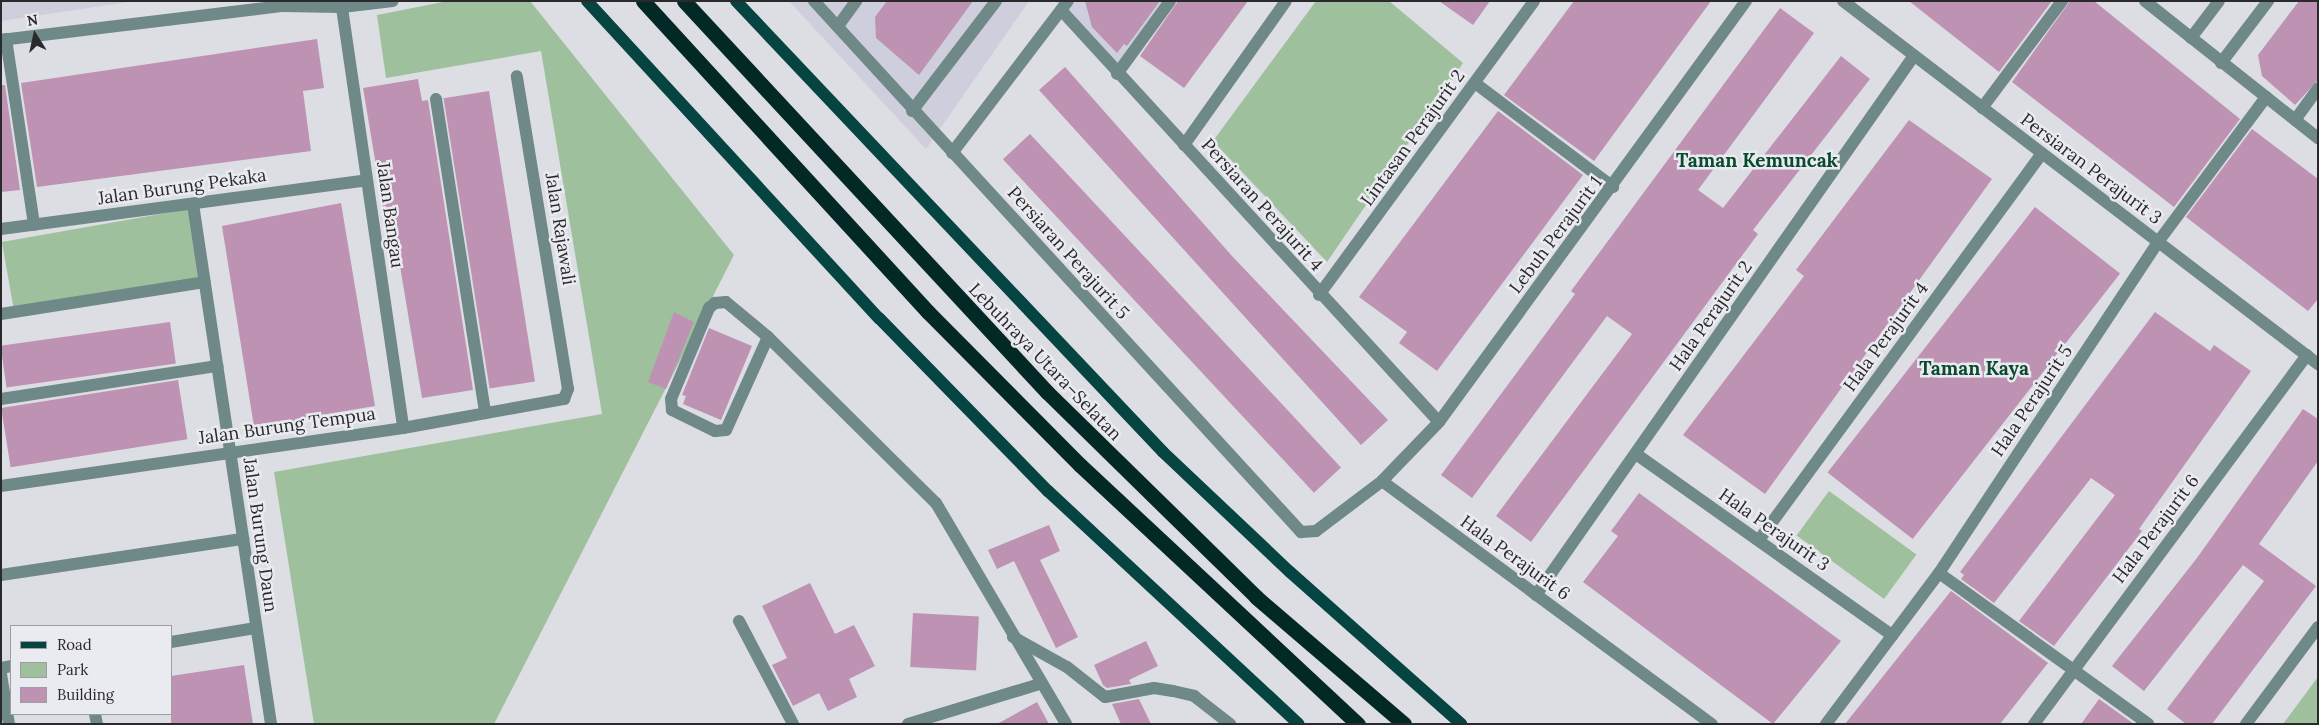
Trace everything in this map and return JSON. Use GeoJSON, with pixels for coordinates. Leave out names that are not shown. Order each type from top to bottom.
{"type":"FeatureCollection","features":[{"type":"Feature","properties":{"kind":"highway"},"geometry":{"type":"LineString","coordinates":[[643,1],[949,333],[1080,465],[1358,724]]}},
{"type":"Feature","properties":{"kind":"highway","name":"Lebuhraya Utara–Selatan"},"geometry":{"type":"LineString","coordinates":[[687,4],[1047,392],[1256,596],[1404,724]]}},
{"type":"Feature","properties":{"kind":"main road"},"geometry":{"type":"LineString","coordinates":[[587,1],[879,318],[1048,491],[1299,724]]}},
{"type":"Feature","properties":{"kind":"main road"},"geometry":{"type":"LineString","coordinates":[[736,1],[1163,452],[1290,572],[1461,724]]}},
{"type":"Feature","properties":{"kind":"street"},"geometry":{"type":"LineString","coordinates":[[281,6],[298,1]]}},
{"type":"Feature","properties":{"kind":"street"},"geometry":{"type":"LineString","coordinates":[[34,225],[4,40],[281,6],[393,1]]}},
{"type":"Feature","properties":{"kind":"street","name":"Persiaran Perajurit 5"},"geometry":{"type":"LineString","coordinates":[[814,1],[1297,529],[1306,533],[1316,531],[1382,481]]}},
{"type":"Feature","properties":{"kind":"street"},"geometry":{"type":"LineString","coordinates":[[838,26],[856,1]]}},
{"type":"Feature","properties":{"kind":"street"},"geometry":{"type":"LineString","coordinates":[[912,110],[996,1]]}},
{"type":"Feature","properties":{"kind":"street"},"geometry":{"type":"LineString","coordinates":[[1117,74],[1170,1]]}},
{"type":"Feature","properties":{"kind":"street"},"geometry":{"type":"LineString","coordinates":[[1184,146],[1286,1]]}},
{"type":"Feature","properties":{"kind":"street","name":"Lintasan Perajurit 2"},"geometry":{"type":"LineString","coordinates":[[1319,295],[1534,1]]}},
{"type":"Feature","properties":{"kind":"street","name":"Lebuh Perajurit 1"},"geometry":{"type":"LineString","coordinates":[[1382,481],[1439,422],[1614,187],[1746,1]]}},
{"type":"Feature","properties":{"kind":"street","name":"Persiaran Perajurit 3"},"geometry":{"type":"LineString","coordinates":[[1843,1],[1913,57],[2318,364]]}},
{"type":"Feature","properties":{"kind":"street"},"geometry":{"type":"LineString","coordinates":[[1982,108],[2062,1]]}},
{"type":"Feature","properties":{"kind":"street"},"geometry":{"type":"LineString","coordinates":[[2145,1],[2318,138]]}},
{"type":"Feature","properties":{"kind":"street"},"geometry":{"type":"LineString","coordinates":[[2191,38],[2218,1]]}},
{"type":"Feature","properties":{"kind":"street"},"geometry":{"type":"LineString","coordinates":[[2221,62],[2268,1]]}},
{"type":"Feature","properties":{"kind":"street","name":"Jalan Bangau"},"geometry":{"type":"LineString","coordinates":[[342,4],[403,428]]}},
{"type":"Feature","properties":{"kind":"street"},"geometry":{"type":"LineString","coordinates":[[952,153],[1065,6]]}},
{"type":"Feature","properties":{"kind":"street","name":"Persiaran Perajurit 4"},"geometry":{"type":"LineString","coordinates":[[1065,6],[1117,74],[1319,295],[1439,422]]}},
{"type":"Feature","properties":{"kind":"street","name":"Hala Perajurit 2"},"geometry":{"type":"LineString","coordinates":[[1536,595],[1913,57]]}},
{"type":"Feature","properties":{"kind":"street","name":"Jalan Rajawali"},"geometry":{"type":"LineString","coordinates":[[517,76],[568,388]]}},
{"type":"Feature","properties":{"kind":"street"},"geometry":{"type":"LineString","coordinates":[[1475,82],[1614,187]]}},
{"type":"Feature","properties":{"kind":"street"},"geometry":{"type":"LineString","coordinates":[[2295,120],[2318,88]]}},
{"type":"Feature","properties":{"kind":"street","name":"Hala Perajurit 5"},"geometry":{"type":"LineString","coordinates":[[1826,724],[1939,573],[2158,242],[2266,97]]}},
{"type":"Feature","properties":{"kind":"street"},"geometry":{"type":"LineString","coordinates":[[436,99],[485,413]]}},
{"type":"Feature","properties":{"kind":"street","name":"Hala Perajurit 4"},"geometry":{"type":"LineString","coordinates":[[1759,540],[2042,154]]}},
{"type":"Feature","properties":{"kind":"street","name":"Jalan Burung Pekaka"},"geometry":{"type":"LineString","coordinates":[[1,229],[367,180]]}},
{"type":"Feature","properties":{"kind":"street","name":"Jalan Burung Daun"},"geometry":{"type":"LineString","coordinates":[[193,204],[271,724]]}},
{"type":"Feature","properties":{"kind":"street"},"geometry":{"type":"LineString","coordinates":[[1,314],[205,282]]}},
{"type":"Feature","properties":{"kind":"street"},"geometry":{"type":"LineString","coordinates":[[768,337],[726,430],[715,431],[672,410],[671,399],[711,305],[726,302],[768,337],[936,503],[1040,684],[1066,724]]}},
{"type":"Feature","properties":{"kind":"street","name":"Hala Perajurit 6"},"geometry":{"type":"LineString","coordinates":[[2034,724],[2307,355]]}},
{"type":"Feature","properties":{"kind":"street"},"geometry":{"type":"LineString","coordinates":[[1,399],[217,366]]}},
{"type":"Feature","properties":{"kind":"street","name":"Jalan Burung Tempua"},"geometry":{"type":"LineString","coordinates":[[1,486],[230,451],[403,428],[559,402],[564,399],[568,388]]}},
{"type":"Feature","properties":{"kind":"street","name":"Hala Perajurit 3"},"geometry":{"type":"LineString","coordinates":[[1636,454],[1892,635]]}},
{"type":"Feature","properties":{"kind":"street","name":"Hala Perajurit 6"},"geometry":{"type":"LineString","coordinates":[[1382,481],[1712,724]]}},
{"type":"Feature","properties":{"kind":"street"},"geometry":{"type":"LineString","coordinates":[[1,575],[243,539]]}},
{"type":"Feature","properties":{"kind":"street"},"geometry":{"type":"LineString","coordinates":[[1939,573],[2072,672],[2148,724]]}},
{"type":"Feature","properties":{"kind":"street"},"geometry":{"type":"LineString","coordinates":[[739,621],[793,724]]}},
{"type":"Feature","properties":{"kind":"street"},"geometry":{"type":"LineString","coordinates":[[2246,724],[2318,627]]}},
{"type":"Feature","properties":{"kind":"street"},"geometry":{"type":"LineString","coordinates":[[172,642],[256,628]]}},
{"type":"Feature","properties":{"kind":"street"},"geometry":{"type":"LineString","coordinates":[[1013,637],[1067,667],[1105,697],[1154,688],[1172,691],[1194,696],[1230,724]]}},
{"type":"Feature","properties":{"kind":"street"},"geometry":{"type":"LineString","coordinates":[[1,674],[9,724]]}},
{"type":"Feature","properties":{"kind":"street"},"geometry":{"type":"LineString","coordinates":[[908,724],[1040,684]]}},
{"type":"Feature","properties":{"kind":"shaded area"},"geometry":{"type":"Polygon","coordinates":[[[1,1],[135,1],[1,21],[1,1]]]}},
{"type":"Feature","properties":{"kind":"shaded area"},"geometry":{"type":"Polygon","coordinates":[[[789,1],[1029,1],[926,149],[789,1]]]}},
{"type":"Feature","properties":{"kind":"shaded area"},"geometry":{"type":"Polygon","coordinates":[[[1055,1],[1170,1],[1117,74],[1055,1]]]}},
{"type":"Feature","properties":{"kind":"green space"},"geometry":{"type":"Polygon","coordinates":[[[448,1],[530,1],[734,255],[494,724],[314,724],[274,472],[602,414],[541,51],[386,78],[377,15],[448,1]]]}},
{"type":"Feature","properties":{"kind":"green space"},"geometry":{"type":"Polygon","coordinates":[[[1316,1],[1389,1],[1463,63],[1327,262],[1213,141],[1316,1]]]}},
{"type":"Feature","properties":{"kind":"green space"},"geometry":{"type":"Polygon","coordinates":[[[189,209],[202,281],[15,314],[2,242],[189,209]]]}},
{"type":"Feature","properties":{"kind":"green space"},"geometry":{"type":"Polygon","coordinates":[[[1829,491],[1916,554],[1884,599],[1797,535],[1829,491]]]}},
{"type":"Feature","properties":{"kind":"green space"},"geometry":{"type":"Polygon","coordinates":[[[2318,677],[2318,724],[2283,724],[2318,677]]]}},
{"type":"Feature","properties":{"kind":"building"},"geometry":{"type":"Polygon","coordinates":[[[887,1],[973,1],[919,75],[876,38],[875,17],[887,1]]]}},
{"type":"Feature","properties":{"kind":"building"},"geometry":{"type":"Polygon","coordinates":[[[1085,1],[1160,1],[1127,46],[1124,44],[1117,53],[1092,27],[1085,1]]]}},
{"type":"Feature","properties":{"kind":"building"},"geometry":{"type":"Polygon","coordinates":[[[1178,1],[1248,1],[1184,88],[1140,56],[1178,1]]]}},
{"type":"Feature","properties":{"kind":"building"},"geometry":{"type":"Polygon","coordinates":[[[1439,1],[1490,1],[1473,25],[1439,1]]]}},
{"type":"Feature","properties":{"kind":"building"},"geometry":{"type":"Polygon","coordinates":[[[1574,1],[1711,1],[1594,161],[1504,95],[1574,1]]]}},
{"type":"Feature","properties":{"kind":"building"},"geometry":{"type":"Polygon","coordinates":[[[1909,1],[2052,1],[1999,72],[1909,1]]]}},
{"type":"Feature","properties":{"kind":"building"},"geometry":{"type":"Polygon","coordinates":[[[2070,1],[2094,1],[2240,119],[2174,207],[2012,82],[2070,1]]]}},
{"type":"Feature","properties":{"kind":"building"},"geometry":{"type":"Polygon","coordinates":[[[2299,1],[2318,1],[2318,80],[2295,105],[2262,76],[2258,55],[2299,1]]]}},
{"type":"Feature","properties":{"kind":"building"},"geometry":{"type":"Polygon","coordinates":[[[1780,8],[1814,33],[1698,190],[1723,208],[1841,56],[1870,79],[1753,230],[1758,234],[1531,542],[1496,516],[1632,334],[1607,316],[1472,498],[1441,475],[1575,294],[1571,291],[1780,8]]]}},
{"type":"Feature","properties":{"kind":"building"},"geometry":{"type":"Polygon","coordinates":[[[317,39],[324,88],[303,91],[311,151],[37,187],[21,83],[317,39]]]}},
{"type":"Feature","properties":{"kind":"building"},"geometry":{"type":"Polygon","coordinates":[[[1065,67],[1232,256],[1388,420],[1361,445],[1039,90],[1065,67]]]}},
{"type":"Feature","properties":{"kind":"building"},"geometry":{"type":"Polygon","coordinates":[[[418,79],[422,101],[428,100],[473,390],[422,398],[396,242],[389,243],[363,88],[418,79]]]}},
{"type":"Feature","properties":{"kind":"building"},"geometry":{"type":"Polygon","coordinates":[[[1,85],[5,85],[20,190],[1,192],[1,85]]]}},
{"type":"Feature","properties":{"kind":"building"},"geometry":{"type":"Polygon","coordinates":[[[489,91],[535,381],[490,389],[444,98],[489,91]]]}},
{"type":"Feature","properties":{"kind":"building"},"geometry":{"type":"Polygon","coordinates":[[[1498,111],[1583,175],[1437,371],[1399,343],[1407,332],[1359,297],[1498,111]]]}},
{"type":"Feature","properties":{"kind":"building"},"geometry":{"type":"Polygon","coordinates":[[[1909,120],[1992,179],[1765,494],[1683,435],[1804,276],[1796,270],[1909,120]]]}},
{"type":"Feature","properties":{"kind":"building"},"geometry":{"type":"Polygon","coordinates":[[[2252,129],[2318,179],[2318,299],[2308,311],[2186,217],[2252,129]]]}},
{"type":"Feature","properties":{"kind":"building"},"geometry":{"type":"Polygon","coordinates":[[[1030,134],[1341,467],[1314,493],[1003,159],[1030,134]]]}},
{"type":"Feature","properties":{"kind":"building"},"geometry":{"type":"Polygon","coordinates":[[[341,203],[375,406],[303,418],[304,425],[255,433],[222,226],[341,203]]]}},
{"type":"Feature","properties":{"kind":"building"},"geometry":{"type":"Polygon","coordinates":[[[2035,207],[2120,273],[1913,539],[1828,473],[2035,207]]]}},
{"type":"Feature","properties":{"kind":"building"},"geometry":{"type":"Polygon","coordinates":[[[674,312],[694,322],[666,389],[648,382],[674,312]]]}},
{"type":"Feature","properties":{"kind":"building"},"geometry":{"type":"Polygon","coordinates":[[[2155,312],[2210,351],[2214,345],[2251,371],[2139,529],[2142,531],[2054,646],[2019,621],[2115,495],[2091,478],[1994,603],[1961,579],[1964,575],[1960,572],[2155,312]]]}},
{"type":"Feature","properties":{"kind":"building"},"geometry":{"type":"Polygon","coordinates":[[[170,322],[176,364],[7,387],[1,346],[170,322]]]}},
{"type":"Feature","properties":{"kind":"building"},"geometry":{"type":"Polygon","coordinates":[[[709,328],[752,346],[721,420],[683,404],[686,396],[682,395],[709,328]]]}},
{"type":"Feature","properties":{"kind":"building"},"geometry":{"type":"Polygon","coordinates":[[[178,380],[187,439],[11,467],[1,408],[178,380]]]}},
{"type":"Feature","properties":{"kind":"building"},"geometry":{"type":"Polygon","coordinates":[[[2303,409],[2318,419],[2318,461],[2259,544],[2316,586],[2212,724],[2186,724],[2167,709],[2264,581],[2243,565],[2144,691],[2112,666],[2197,558],[2303,409]]]}},
{"type":"Feature","properties":{"kind":"building"},"geometry":{"type":"Polygon","coordinates":[[[1639,493],[1841,641],[1773,724],[1583,582],[1618,536],[1611,531],[1639,493]]]}},
{"type":"Feature","properties":{"kind":"building"},"geometry":{"type":"Polygon","coordinates":[[[1049,525],[1060,551],[1040,560],[1078,637],[1056,648],[1014,561],[997,569],[988,550],[1049,525]]]}},
{"type":"Feature","properties":{"kind":"building"},"geometry":{"type":"Polygon","coordinates":[[[810,583],[835,634],[854,625],[875,666],[849,679],[857,697],[828,711],[819,693],[793,706],[772,665],[787,658],[762,606],[810,583]]]}},
{"type":"Feature","properties":{"kind":"building"},"geometry":{"type":"Polygon","coordinates":[[[1951,591],[2048,663],[2000,724],[1845,724],[1951,591]]]}},
{"type":"Feature","properties":{"kind":"building"},"geometry":{"type":"Polygon","coordinates":[[[913,613],[979,616],[976,670],[910,667],[913,613]]]}},
{"type":"Feature","properties":{"kind":"building"},"geometry":{"type":"Polygon","coordinates":[[[1146,641],[1158,666],[1129,680],[1131,684],[1107,688],[1103,685],[1094,665],[1146,641]]]}},
{"type":"Feature","properties":{"kind":"building"},"geometry":{"type":"Polygon","coordinates":[[[244,665],[253,724],[171,724],[172,676],[244,665]]]}},
{"type":"Feature","properties":{"kind":"building"},"geometry":{"type":"Polygon","coordinates":[[[1139,699],[1151,724],[1121,724],[1112,704],[1139,699]]]}},
{"type":"Feature","properties":{"kind":"building"},"geometry":{"type":"Polygon","coordinates":[[[2099,699],[2134,724],[2081,724],[2099,699]]]}},
{"type":"Feature","properties":{"kind":"building"},"geometry":{"type":"Polygon","coordinates":[[[1037,702],[1049,724],[997,724],[1037,702]]]}},
{"type":"Feature","properties":{"kind":"district","name":"Taman Kemuncak"},"geometry":{"type":"Point","coordinates":[1757,161]}},
{"type":"Feature","properties":{"kind":"district","name":"Taman Kaya"},"geometry":{"type":"Point","coordinates":[1974,369]}}]}
